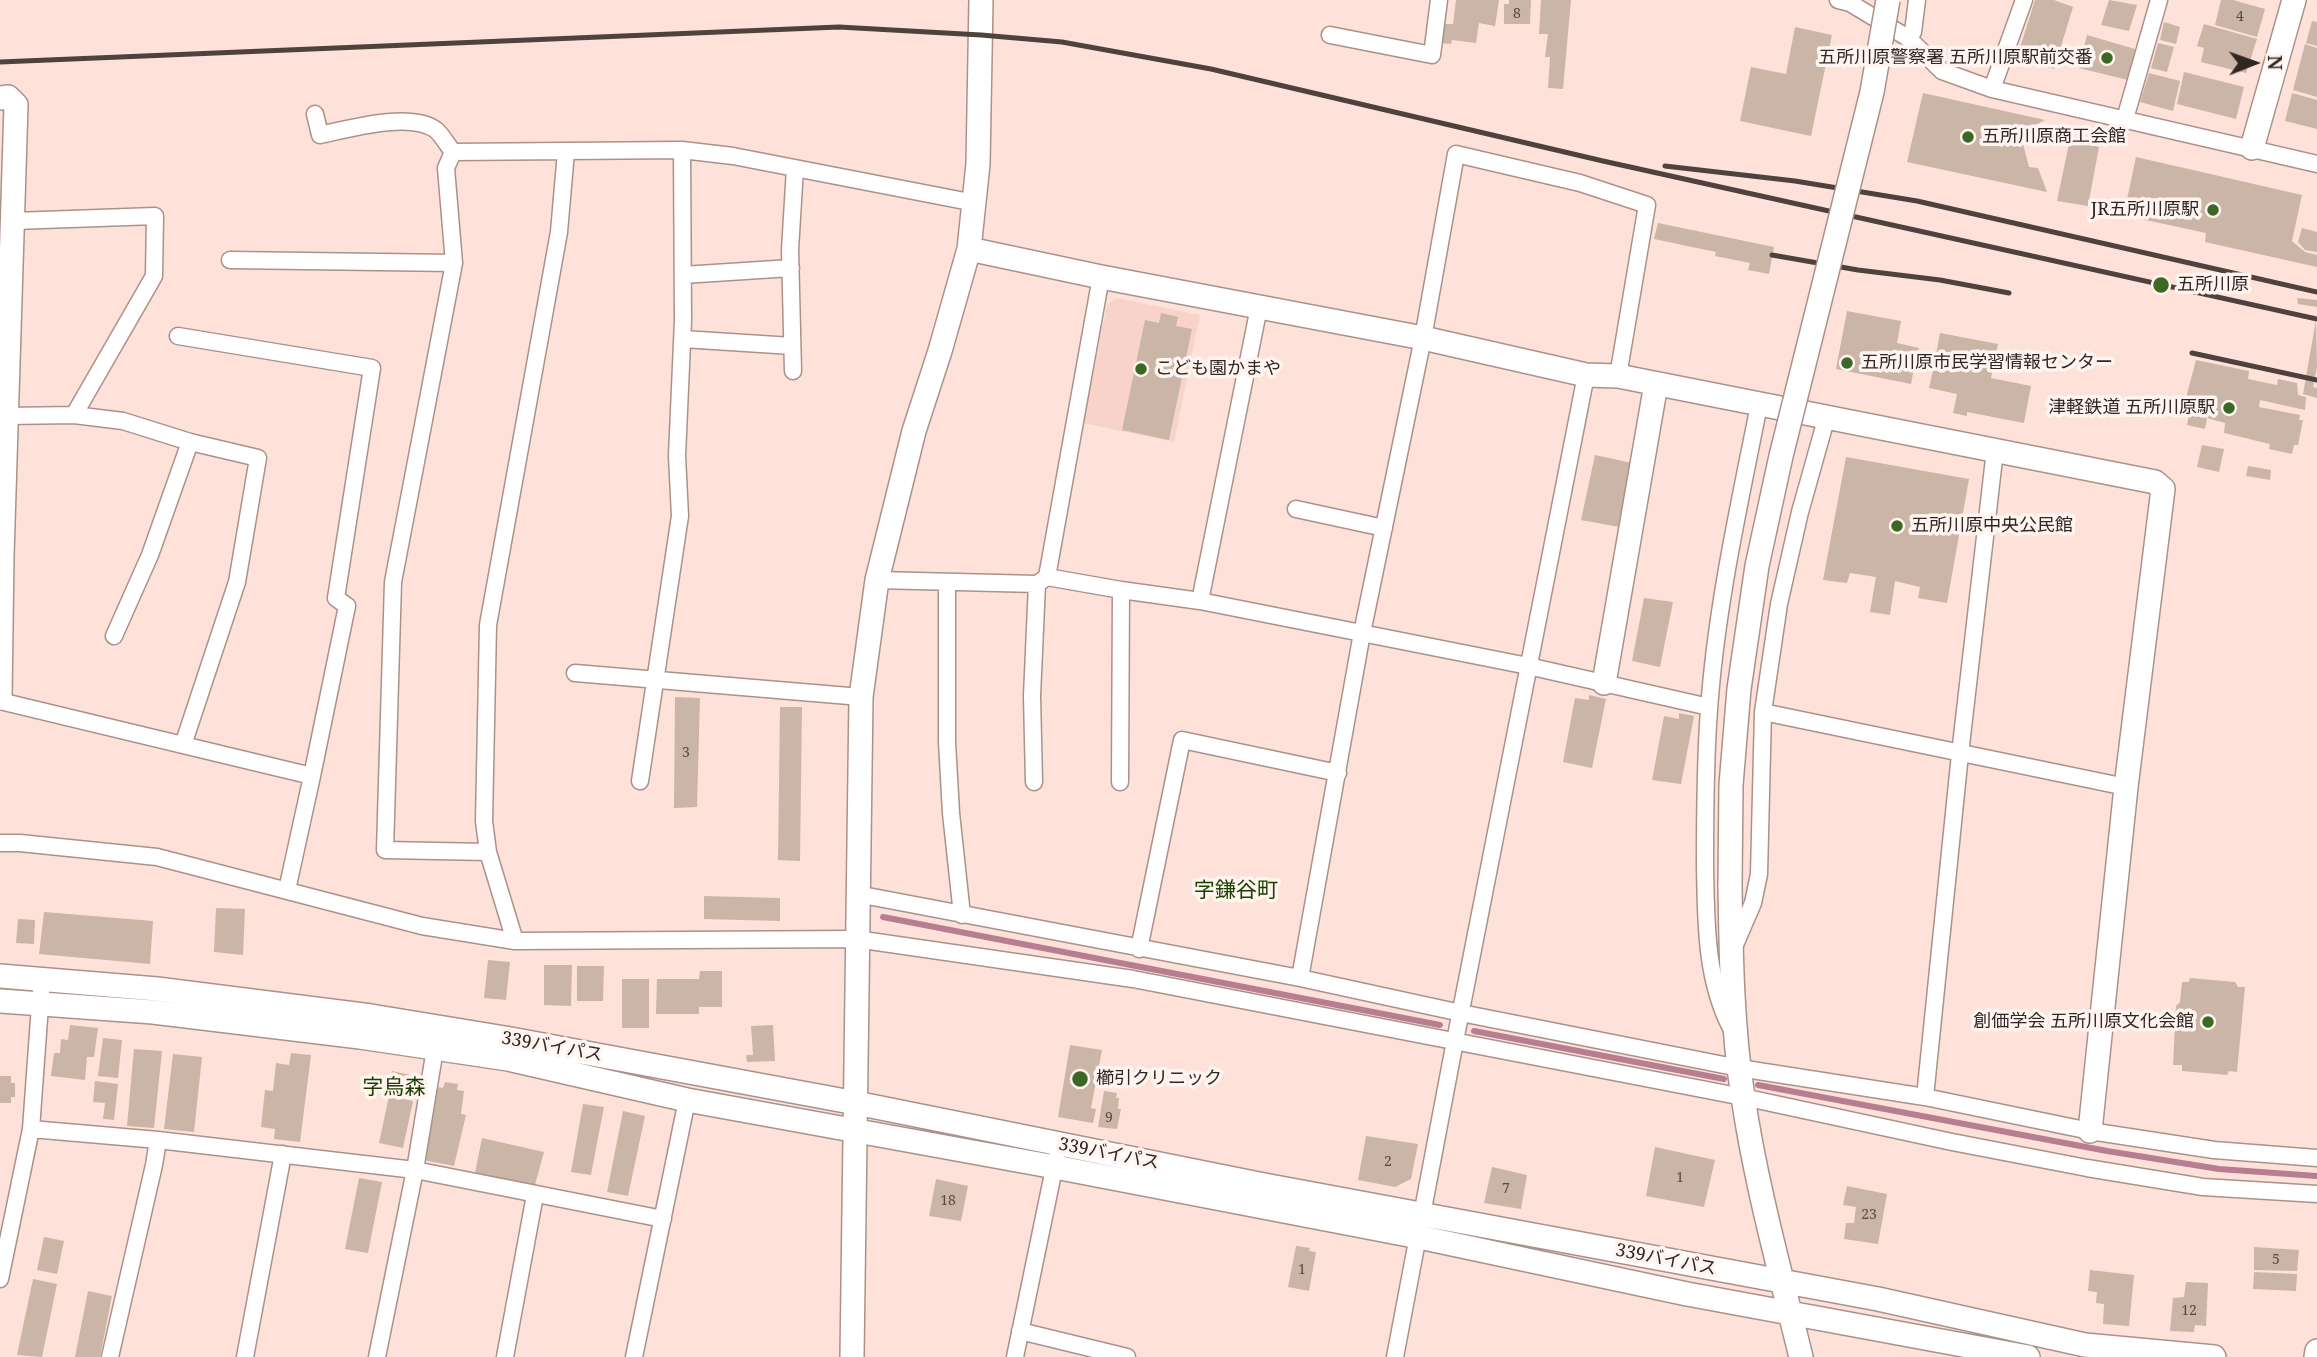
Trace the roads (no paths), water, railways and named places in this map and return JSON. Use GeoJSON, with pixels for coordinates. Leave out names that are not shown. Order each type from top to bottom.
{"type":"FeatureCollection","features":[{"type":"Feature","properties":{"kind":"street"},"geometry":{"type":"LineString","coordinates":[[852,1357],[861,697],[877,580],[914,431],[969,249],[978,164],[981,0]]}},
{"type":"Feature","properties":{"kind":"street"},"geometry":{"type":"LineString","coordinates":[[1330,35],[1432,55],[1439,0]]}},
{"type":"Feature","properties":{"kind":"street"},"geometry":{"type":"LineString","coordinates":[[1838,0],[1850,3],[1908,38],[1942,71],[1992,89],[2317,164]]}},
{"type":"Feature","properties":{"kind":"street"},"geometry":{"type":"LineString","coordinates":[[1801,1357],[1753,1156],[1742,1097],[1732,952],[1731,785],[1739,689],[1756,566],[1872,92],[1888,0]]}},
{"type":"Feature","properties":{"kind":"street"},"geometry":{"type":"LineString","coordinates":[[1908,38],[1913,32],[1917,0]]}},
{"type":"Feature","properties":{"kind":"street"},"geometry":{"type":"LineString","coordinates":[[1992,89],[2024,0]]}},
{"type":"Feature","properties":{"kind":"street"},"geometry":{"type":"LineString","coordinates":[[2125,119],[2160,0]]}},
{"type":"Feature","properties":{"kind":"street"},"geometry":{"type":"LineString","coordinates":[[2252,148],[2294,0]]}},
{"type":"Feature","properties":{"kind":"street"},"geometry":{"type":"LineString","coordinates":[[0,98],[8,97],[16,105],[1,556],[0,700],[313,776]]}},
{"type":"Feature","properties":{"kind":"street"},"geometry":{"type":"LineString","coordinates":[[315,114],[320,135],[396,121],[424,125],[436,130],[453,152]]}},
{"type":"Feature","properties":{"kind":"street"},"geometry":{"type":"LineString","coordinates":[[453,152],[682,150],[733,156],[975,203]]}},
{"type":"Feature","properties":{"kind":"street"},"geometry":{"type":"LineString","coordinates":[[640,781],[680,516],[677,456],[683,339],[682,150]]}},
{"type":"Feature","properties":{"kind":"street"},"geometry":{"type":"LineString","coordinates":[[453,152],[446,168],[454,262],[393,582],[385,850],[488,852]]}},
{"type":"Feature","properties":{"kind":"street"},"geometry":{"type":"LineString","coordinates":[[515,941],[488,852],[484,821],[488,625],[559,232],[566,152]]}},
{"type":"Feature","properties":{"kind":"street"},"geometry":{"type":"LineString","coordinates":[[1300,978],[1362,634],[1423,338],[1456,154],[1580,183],[1647,205],[1618,376]]}},
{"type":"Feature","properties":{"kind":"street"},"geometry":{"type":"LineString","coordinates":[[793,371],[791,268],[795,168]]}},
{"type":"Feature","properties":{"kind":"street"},"geometry":{"type":"LineString","coordinates":[[14,221],[155,216],[154,276],[74,415]]}},
{"type":"Feature","properties":{"kind":"street"},"geometry":{"type":"LineString","coordinates":[[969,249],[1423,338],[1586,375],[1618,376],[2155,482],[2163,489],[2126,787],[2090,1131]]}},
{"type":"Feature","properties":{"kind":"street"},"geometry":{"type":"LineString","coordinates":[[230,260],[454,262]]}},
{"type":"Feature","properties":{"kind":"street"},"geometry":{"type":"LineString","coordinates":[[683,275],[791,268]]}},
{"type":"Feature","properties":{"kind":"street"},"geometry":{"type":"LineString","coordinates":[[1034,782],[1032,696],[1042,580],[1101,277]]}},
{"type":"Feature","properties":{"kind":"street"},"geometry":{"type":"LineString","coordinates":[[1199,601],[1259,307]]}},
{"type":"Feature","properties":{"kind":"street"},"geometry":{"type":"LineString","coordinates":[[178,336],[372,368],[336,598],[347,606],[287,890]]}},
{"type":"Feature","properties":{"kind":"street"},"geometry":{"type":"LineString","coordinates":[[683,339],[792,346]]}},
{"type":"Feature","properties":{"kind":"street"},"geometry":{"type":"LineString","coordinates":[[1395,1357],[1586,375]]}},
{"type":"Feature","properties":{"kind":"street"},"geometry":{"type":"LineString","coordinates":[[1604,683],[1656,384]]}},
{"type":"Feature","properties":{"kind":"street"},"geometry":{"type":"LineString","coordinates":[[1736,1039],[1723,1013],[1711,966],[1706,887],[1705,794],[1709,707],[1723,599],[1759,405]]}},
{"type":"Feature","properties":{"kind":"street"},"geometry":{"type":"LineString","coordinates":[[6,416],[74,415],[123,421],[190,442],[258,458],[237,582],[183,745]]}},
{"type":"Feature","properties":{"kind":"street"},"geometry":{"type":"LineString","coordinates":[[1732,952],[1753,903],[1759,874],[1763,712],[1779,604],[1800,512],[1827,416]]}},
{"type":"Feature","properties":{"kind":"street"},"geometry":{"type":"LineString","coordinates":[[114,636],[150,555],[190,442]]}},
{"type":"Feature","properties":{"kind":"street"},"geometry":{"type":"LineString","coordinates":[[1925,1097],[1995,450]]}},
{"type":"Feature","properties":{"kind":"street"},"geometry":{"type":"LineString","coordinates":[[1296,509],[1384,528]]}},
{"type":"Feature","properties":{"kind":"street"},"geometry":{"type":"LineString","coordinates":[[877,580],[1042,580],[1199,601],[1528,666],[1709,707]]}},
{"type":"Feature","properties":{"kind":"street"},"geometry":{"type":"LineString","coordinates":[[947,582],[947,742],[961,915]]}},
{"type":"Feature","properties":{"kind":"street"},"geometry":{"type":"LineString","coordinates":[[1120,782],[1121,590]]}},
{"type":"Feature","properties":{"kind":"street"},"geometry":{"type":"LineString","coordinates":[[575,673],[861,697]]}},
{"type":"Feature","properties":{"kind":"street"},"geometry":{"type":"LineString","coordinates":[[1763,712],[2126,787]]}},
{"type":"Feature","properties":{"kind":"street"},"geometry":{"type":"LineString","coordinates":[[1139,948],[1182,740],[1338,773]]}},
{"type":"Feature","properties":{"kind":"street"},"geometry":{"type":"LineString","coordinates":[[0,842],[156,857],[422,926],[515,941],[856,939],[1133,979],[1742,1097],[2087,1168],[2203,1186],[2317,1194]]}},
{"type":"Feature","properties":{"kind":"street"},"geometry":{"type":"LineString","coordinates":[[857,894],[1300,978],[1740,1068],[1925,1097],[2090,1131],[2214,1150],[2317,1158]]}},
{"type":"Feature","properties":{"kind":"street","name":"339バイパス"},"geometry":{"type":"LineString","coordinates":[[0,976],[157,989],[384,1018],[511,1039],[1059,1143],[1421,1226],[1878,1299],[2085,1345],[2214,1357]]}},
{"type":"Feature","properties":{"kind":"street"},"geometry":{"type":"LineString","coordinates":[[0,1279],[31,1129],[42,978]]}},
{"type":"Feature","properties":{"kind":"street"},"geometry":{"type":"LineString","coordinates":[[0,1001],[153,1012],[360,1037],[508,1059],[687,1100],[1055,1167],[1421,1226],[1687,1294],[2028,1357]]}},
{"type":"Feature","properties":{"kind":"street"},"geometry":{"type":"LineString","coordinates":[[377,1357],[415,1170],[435,1049]]}},
{"type":"Feature","properties":{"kind":"street"},"geometry":{"type":"LineString","coordinates":[[634,1357],[687,1100]]}},
{"type":"Feature","properties":{"kind":"street"},"geometry":{"type":"LineString","coordinates":[[31,1129],[158,1140],[415,1170],[663,1219]]}},
{"type":"Feature","properties":{"kind":"street"},"geometry":{"type":"LineString","coordinates":[[110,1357],[155,1165],[158,1140]]}},
{"type":"Feature","properties":{"kind":"street"},"geometry":{"type":"LineString","coordinates":[[1015,1357],[1059,1143]]}},
{"type":"Feature","properties":{"kind":"street"},"geometry":{"type":"LineString","coordinates":[[245,1357],[283,1154]]}},
{"type":"Feature","properties":{"kind":"street"},"geometry":{"type":"LineString","coordinates":[[505,1357],[535,1195]]}},
{"type":"Feature","properties":{"kind":"street"},"geometry":{"type":"LineString","coordinates":[[1020,1331],[1127,1357]]}},
{"type":"Feature","properties":{"kind":"street"},"geometry":{"type":"LineString","coordinates":[[2316,1357],[2317,1351]]}},
{"type":"Feature","properties":{"kind":"waterway"},"geometry":{"type":"LineString","coordinates":[[883,917],[1440,1025]]}},
{"type":"Feature","properties":{"kind":"waterway"},"geometry":{"type":"LineString","coordinates":[[1474,1031],[1724,1079]]}},
{"type":"Feature","properties":{"kind":"waterway"},"geometry":{"type":"LineString","coordinates":[[1758,1085],[2107,1151],[2219,1169],[2317,1176]]}},
{"type":"Feature","properties":{"kind":"railway"},"geometry":{"type":"LineString","coordinates":[[0,62],[839,27],[1062,42],[1211,69],[1603,161],[2317,319]]}},
{"type":"Feature","properties":{"kind":"railway"},"geometry":{"type":"LineString","coordinates":[[1665,166],[1795,181],[1917,201],[2317,292]]}},
{"type":"Feature","properties":{"kind":"railway"},"geometry":{"type":"LineString","coordinates":[[1772,255],[2009,293]]}},
{"type":"Feature","properties":{"kind":"railway"},"geometry":{"type":"LineString","coordinates":[[2192,353],[2317,380]]}},
{"type":"Feature","properties":{"kind":"place","name":"五所川原警察署 五所川原駅前交番"},"geometry":{"type":"Point","coordinates":[2107,58]}},
{"type":"Feature","properties":{"kind":"place","name":"五所川原商工会館"},"geometry":{"type":"Point","coordinates":[1968,137]}},
{"type":"Feature","properties":{"kind":"place","name":"JR五所川原駅"},"geometry":{"type":"Point","coordinates":[2213,210]}},
{"type":"Feature","properties":{"kind":"place","name":"五所川原"},"geometry":{"type":"Point","coordinates":[2161,285]}},
{"type":"Feature","properties":{"kind":"place","name":"五所川原市民学習情報センター"},"geometry":{"type":"Point","coordinates":[1847,363]}},
{"type":"Feature","properties":{"kind":"place","name":"こども園かまや"},"geometry":{"type":"Point","coordinates":[1141,369]}},
{"type":"Feature","properties":{"kind":"place","name":"津軽鉄道 五所川原駅"},"geometry":{"type":"Point","coordinates":[2229,408]}},
{"type":"Feature","properties":{"kind":"place","name":"五所川原中央公民館"},"geometry":{"type":"Point","coordinates":[1897,526]}},
{"type":"Feature","properties":{"kind":"place","name":"創価学会 五所川原文化会館"},"geometry":{"type":"Point","coordinates":[2208,1022]}},
{"type":"Feature","properties":{"kind":"place","name":"櫛引クリニック"},"geometry":{"type":"Point","coordinates":[1080,1079]}},
{"type":"Feature","properties":{"kind":"district","name":"字鎌谷町"},"geometry":{"type":"Point","coordinates":[1236,891]}},
{"type":"Feature","properties":{"kind":"district","name":"字烏森"},"geometry":{"type":"Point","coordinates":[394,1088]}}]}
